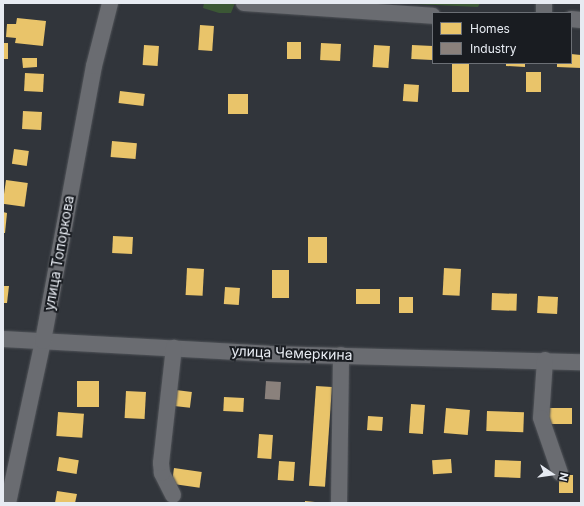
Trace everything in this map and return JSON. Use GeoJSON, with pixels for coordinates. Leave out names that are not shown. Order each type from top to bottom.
{"type":"FeatureCollection","features":[{"type":"Feature","properties":{"kind":"street","name":"улица Топоркова"},"geometry":{"type":"LineString","coordinates":[[8,503],[43,341],[94,66],[110,3]]}},
{"type":"Feature","properties":{"kind":"street"},"geometry":{"type":"LineString","coordinates":[[245,3],[432,16]]}},
{"type":"Feature","properties":{"kind":"street","name":"улица Чемеркина"},"geometry":{"type":"LineString","coordinates":[[3,339],[341,355],[581,362]]}},
{"type":"Feature","properties":{"kind":"street"},"geometry":{"type":"LineString","coordinates":[[173,495],[162,473],[161,463],[174,348]]}},
{"type":"Feature","properties":{"kind":"street"},"geometry":{"type":"LineString","coordinates":[[340,503],[341,355]]}},
{"type":"Feature","properties":{"kind":"street"},"geometry":{"type":"LineString","coordinates":[[545,360],[541,418],[560,473]]}},
{"type":"Feature","properties":{"kind":"green space"},"geometry":{"type":"Polygon","coordinates":[[[204,3],[235,3],[231,13],[219,13],[203,8],[204,3]]]}},
{"type":"Feature","properties":{"kind":"green space"},"geometry":{"type":"Polygon","coordinates":[[[393,3],[480,3],[478,7],[393,3]]]}},
{"type":"Feature","properties":{"kind":"building: Homes"},"geometry":{"type":"Polygon","coordinates":[[[17,18],[46,21],[43,46],[15,43],[16,38],[6,37],[7,24],[16,24],[17,18]]]}},
{"type":"Feature","properties":{"kind":"building: Homes"},"geometry":{"type":"Polygon","coordinates":[[[200,25],[214,26],[212,51],[198,50],[200,25]]]}},
{"type":"Feature","properties":{"kind":"building: Homes"},"geometry":{"type":"Polygon","coordinates":[[[287,42],[301,42],[301,59],[287,59],[287,42]]]}},
{"type":"Feature","properties":{"kind":"building: Homes"},"geometry":{"type":"Polygon","coordinates":[[[3,43],[8,43],[8,59],[3,59],[3,43]]]}},
{"type":"Feature","properties":{"kind":"building: Homes"},"geometry":{"type":"Polygon","coordinates":[[[321,43],[341,44],[340,61],[320,60],[321,43]]]}},
{"type":"Feature","properties":{"kind":"building: Homes"},"geometry":{"type":"Polygon","coordinates":[[[144,45],[159,46],[158,66],[143,65],[144,45]]]}},
{"type":"Feature","properties":{"kind":"building: Homes"},"geometry":{"type":"Polygon","coordinates":[[[374,45],[390,46],[388,68],[372,67],[374,45]]]}},
{"type":"Feature","properties":{"kind":"building: Homes"},"geometry":{"type":"Polygon","coordinates":[[[412,45],[432,46],[432,60],[411,59],[412,45]]]}},
{"type":"Feature","properties":{"kind":"building: Homes"},"geometry":{"type":"Polygon","coordinates":[[[572,54],[581,55],[581,68],[557,67],[557,64],[572,64],[572,54]]]}},
{"type":"Feature","properties":{"kind":"building: Homes"},"geometry":{"type":"Polygon","coordinates":[[[22,58],[37,58],[37,67],[23,68],[22,58]]]}},
{"type":"Feature","properties":{"kind":"building: Homes"},"geometry":{"type":"Polygon","coordinates":[[[452,64],[469,64],[469,92],[452,92],[452,64]]]}},
{"type":"Feature","properties":{"kind":"building: Homes"},"geometry":{"type":"Polygon","coordinates":[[[506,64],[525,64],[525,67],[506,66],[506,64]]]}},
{"type":"Feature","properties":{"kind":"building: Homes"},"geometry":{"type":"Polygon","coordinates":[[[526,72],[541,72],[541,92],[526,92],[526,72]]]}},
{"type":"Feature","properties":{"kind":"building: Homes"},"geometry":{"type":"Polygon","coordinates":[[[25,73],[44,74],[43,92],[24,91],[25,73]]]}},
{"type":"Feature","properties":{"kind":"building: Homes"},"geometry":{"type":"Polygon","coordinates":[[[404,84],[419,85],[418,102],[403,101],[404,84]]]}},
{"type":"Feature","properties":{"kind":"building: Homes"},"geometry":{"type":"Polygon","coordinates":[[[120,91],[145,94],[143,106],[119,103],[120,91]]]}},
{"type":"Feature","properties":{"kind":"building: Homes"},"geometry":{"type":"Polygon","coordinates":[[[228,94],[248,94],[248,114],[228,114],[228,94]]]}},
{"type":"Feature","properties":{"kind":"building: Homes"},"geometry":{"type":"Polygon","coordinates":[[[23,111],[42,112],[41,130],[22,129],[23,111]]]}},
{"type":"Feature","properties":{"kind":"building: Homes"},"geometry":{"type":"Polygon","coordinates":[[[112,141],[137,143],[136,159],[111,157],[112,141]]]}},
{"type":"Feature","properties":{"kind":"building: Homes"},"geometry":{"type":"Polygon","coordinates":[[[14,149],[29,151],[27,166],[12,164],[14,149]]]}},
{"type":"Feature","properties":{"kind":"building: Homes"},"geometry":{"type":"Polygon","coordinates":[[[6,180],[28,183],[24,207],[3,204],[6,180]]]}},
{"type":"Feature","properties":{"kind":"building: Homes"},"geometry":{"type":"Polygon","coordinates":[[[3,212],[7,213],[5,233],[3,233],[3,212]]]}},
{"type":"Feature","properties":{"kind":"building: Homes"},"geometry":{"type":"Polygon","coordinates":[[[113,236],[133,237],[132,254],[112,253],[113,236]]]}},
{"type":"Feature","properties":{"kind":"building: Homes"},"geometry":{"type":"Polygon","coordinates":[[[308,237],[327,237],[327,263],[308,263],[308,237]]]}},
{"type":"Feature","properties":{"kind":"building: Homes"},"geometry":{"type":"Polygon","coordinates":[[[187,268],[204,269],[203,296],[186,295],[187,268]]]}},
{"type":"Feature","properties":{"kind":"building: Homes"},"geometry":{"type":"Polygon","coordinates":[[[444,268],[461,269],[460,296],[443,295],[444,268]]]}},
{"type":"Feature","properties":{"kind":"building: Homes"},"geometry":{"type":"Polygon","coordinates":[[[272,270],[289,270],[289,298],[272,298],[272,270]]]}},
{"type":"Feature","properties":{"kind":"building: Homes"},"geometry":{"type":"Polygon","coordinates":[[[3,286],[9,286],[7,303],[3,303],[3,286]]]}},
{"type":"Feature","properties":{"kind":"building: Homes"},"geometry":{"type":"Polygon","coordinates":[[[225,287],[240,288],[239,305],[224,304],[225,287]]]}},
{"type":"Feature","properties":{"kind":"building: Homes"},"geometry":{"type":"Polygon","coordinates":[[[356,289],[380,289],[380,304],[356,304],[356,289]]]}},
{"type":"Feature","properties":{"kind":"building: Homes"},"geometry":{"type":"Polygon","coordinates":[[[492,293],[517,294],[516,311],[491,310],[492,293]]]}},
{"type":"Feature","properties":{"kind":"building: Homes"},"geometry":{"type":"Polygon","coordinates":[[[538,296],[558,297],[557,314],[537,313],[538,296]]]}},
{"type":"Feature","properties":{"kind":"building: Homes"},"geometry":{"type":"Polygon","coordinates":[[[399,297],[413,297],[413,313],[399,313],[399,297]]]}},
{"type":"Feature","properties":{"kind":"building: Homes"},"geometry":{"type":"Polygon","coordinates":[[[77,381],[99,381],[99,407],[77,407],[77,381]]]}},
{"type":"Feature","properties":{"kind":"building: Homes"},"geometry":{"type":"Polygon","coordinates":[[[316,386],[332,387],[325,487],[309,486],[316,386]]]}},
{"type":"Feature","properties":{"kind":"building: Homes"},"geometry":{"type":"Polygon","coordinates":[[[176,390],[192,392],[190,408],[174,406],[176,390]]]}},
{"type":"Feature","properties":{"kind":"building: Homes"},"geometry":{"type":"Polygon","coordinates":[[[126,391],[146,392],[145,419],[125,418],[126,391]]]}},
{"type":"Feature","properties":{"kind":"building: Homes"},"geometry":{"type":"Polygon","coordinates":[[[224,397],[244,398],[243,412],[223,411],[224,397]]]}},
{"type":"Feature","properties":{"kind":"building: Homes"},"geometry":{"type":"Polygon","coordinates":[[[411,404],[425,405],[423,434],[409,433],[411,404]]]}},
{"type":"Feature","properties":{"kind":"building: Homes"},"geometry":{"type":"Polygon","coordinates":[[[446,408],[470,410],[468,435],[444,433],[446,408]]]}},
{"type":"Feature","properties":{"kind":"building: Homes"},"geometry":{"type":"Polygon","coordinates":[[[549,408],[572,408],[572,424],[549,424],[549,408]]]}},
{"type":"Feature","properties":{"kind":"building: Homes"},"geometry":{"type":"Polygon","coordinates":[[[487,411],[524,412],[523,432],[486,431],[487,411]]]}},
{"type":"Feature","properties":{"kind":"building: Homes"},"geometry":{"type":"Polygon","coordinates":[[[58,412],[84,414],[82,438],[56,436],[58,412]]]}},
{"type":"Feature","properties":{"kind":"building: Homes"},"geometry":{"type":"Polygon","coordinates":[[[368,416],[383,417],[382,431],[367,430],[368,416]]]}},
{"type":"Feature","properties":{"kind":"building: Homes"},"geometry":{"type":"Polygon","coordinates":[[[259,434],[273,435],[271,459],[257,458],[259,434]]]}},
{"type":"Feature","properties":{"kind":"building: Homes"},"geometry":{"type":"Polygon","coordinates":[[[59,457],[79,460],[77,474],[57,471],[59,457]]]}},
{"type":"Feature","properties":{"kind":"building: Homes"},"geometry":{"type":"Polygon","coordinates":[[[451,459],[452,473],[433,474],[432,460],[451,459]]]}},
{"type":"Feature","properties":{"kind":"building: Homes"},"geometry":{"type":"Polygon","coordinates":[[[495,460],[521,461],[520,478],[494,477],[495,460]]]}},
{"type":"Feature","properties":{"kind":"building: Homes"},"geometry":{"type":"Polygon","coordinates":[[[279,461],[295,462],[294,481],[278,480],[279,461]]]}},
{"type":"Feature","properties":{"kind":"building: Homes"},"geometry":{"type":"Polygon","coordinates":[[[174,468],[202,472],[200,488],[172,484],[174,468]]]}},
{"type":"Feature","properties":{"kind":"building: Homes"},"geometry":{"type":"Polygon","coordinates":[[[559,475],[573,475],[573,493],[559,493],[559,475]]]}},
{"type":"Feature","properties":{"kind":"building: Homes"},"geometry":{"type":"Polygon","coordinates":[[[57,491],[77,494],[75,503],[55,503],[57,491]]]}},
{"type":"Feature","properties":{"kind":"building: Homes"},"geometry":{"type":"Polygon","coordinates":[[[305,501],[315,502],[315,503],[305,503],[305,501]]]}},
{"type":"Feature","properties":{"kind":"building: Industry"},"geometry":{"type":"Polygon","coordinates":[[[266,381],[281,382],[280,400],[265,399],[266,381]]]}}]}
